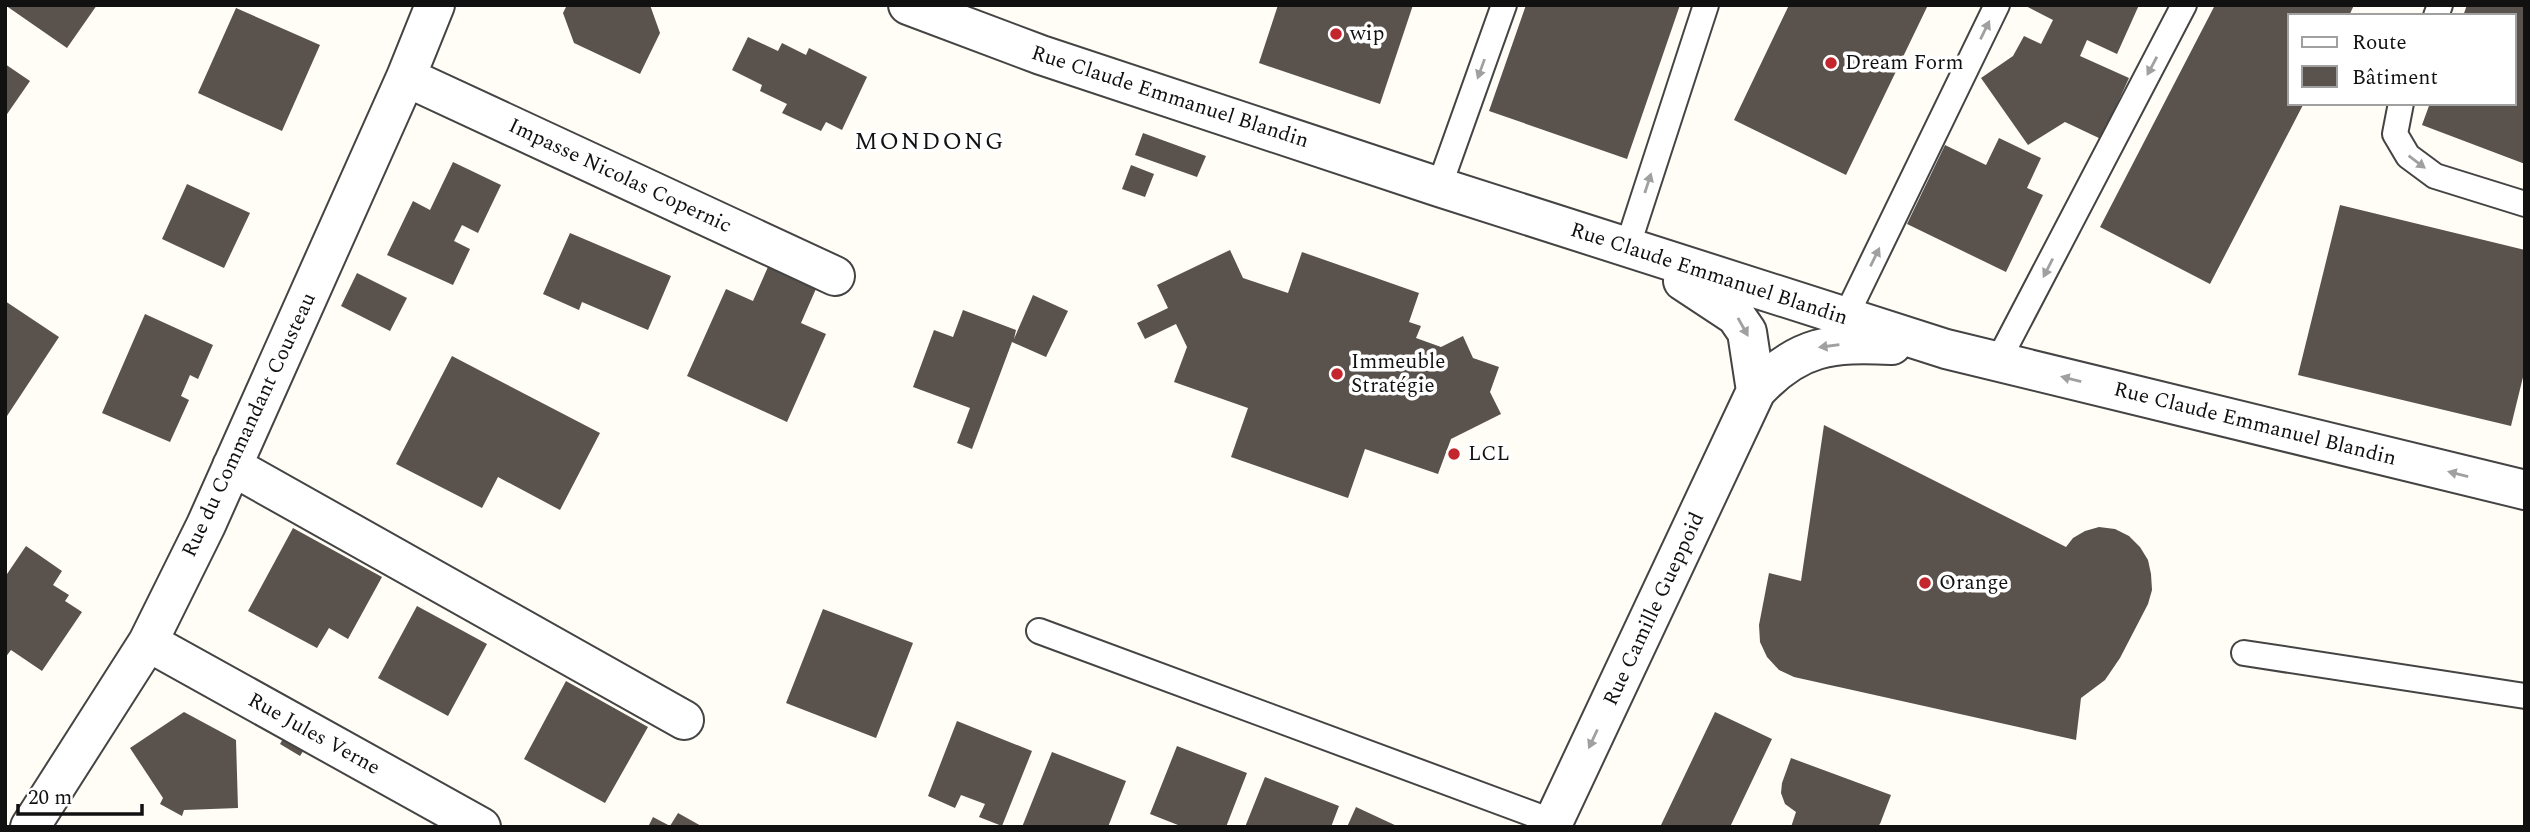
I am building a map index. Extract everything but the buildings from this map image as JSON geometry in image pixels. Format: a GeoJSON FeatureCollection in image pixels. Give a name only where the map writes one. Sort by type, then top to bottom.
{"type":"FeatureCollection","features":[{"type":"Feature","properties":{"kind":"street","name":"Rue du Commandant Cousteau"},"geometry":{"type":"LineString","coordinates":[[30,827],[148,642],[206,525],[406,77],[435,5]]}},
{"type":"Feature","properties":{"kind":"street","name":"Rue Claude Emmanuel Blandin"},"geometry":{"type":"LineString","coordinates":[[908,5],[1041,55],[1439,187],[1946,349],[2525,490]]}},
{"type":"Feature","properties":{"kind":"street","name":"Impasse Nicolas Copernic"},"geometry":{"type":"LineString","coordinates":[[406,77],[835,276]]}},
{"type":"Feature","properties":{"kind":"street"},"geometry":{"type":"LineString","coordinates":[[1627,248],[1718,302],[1736,316],[1747,332],[1755,391]]}},
{"type":"Feature","properties":{"kind":"street","name":"Rue Camille Gueppoid"},"geometry":{"type":"LineString","coordinates":[[1553,824],[1755,391],[1772,373],[1800,355],[1820,347],[1857,343],[1946,349]]}},
{"type":"Feature","properties":{"kind":"street"},"geometry":{"type":"LineString","coordinates":[[232,466],[684,720]]}},
{"type":"Feature","properties":{"kind":"street","name":"Rue Jules Verne"},"geometry":{"type":"LineString","coordinates":[[148,642],[481,827]]}},
{"type":"Feature","properties":{"kind":"lane"},"geometry":{"type":"LineString","coordinates":[[1439,187],[1504,5]]}},
{"type":"Feature","properties":{"kind":"lane"},"geometry":{"type":"LineString","coordinates":[[1627,248],[1706,5]]}},
{"type":"Feature","properties":{"kind":"lane"},"geometry":{"type":"LineString","coordinates":[[1845,318],[1997,5]]}},
{"type":"Feature","properties":{"kind":"lane"},"geometry":{"type":"LineString","coordinates":[[1998,361],[2184,5]]}},
{"type":"Feature","properties":{"kind":"lane"},"geometry":{"type":"LineString","coordinates":[[2401,105],[2395,134],[2408,156],[2435,176],[2525,204]]}},
{"type":"Feature","properties":{"kind":"lane"},"geometry":{"type":"LineString","coordinates":[[1039,631],[1553,824]]}},
{"type":"Feature","properties":{"kind":"lane"},"geometry":{"type":"LineString","coordinates":[[2244,653],[2525,695]]}},
{"type":"Feature","properties":{"kind":"place","name":"wip"},"geometry":{"type":"Point","coordinates":[1336,34]}},
{"type":"Feature","properties":{"kind":"place","name":"Dream Form"},"geometry":{"type":"Point","coordinates":[1831,63]}},
{"type":"Feature","properties":{"kind":"place","name":"Immeuble Stratégie"},"geometry":{"type":"Point","coordinates":[1337,374]}},
{"type":"Feature","properties":{"kind":"place","name":"LCL"},"geometry":{"type":"Point","coordinates":[1454,454]}},
{"type":"Feature","properties":{"kind":"place","name":"Orange"},"geometry":{"type":"Point","coordinates":[1925,583]}},
{"type":"Feature","properties":{"kind":"district","name":"MONDONG"},"geometry":{"type":"Point","coordinates":[930,142]}}]}
